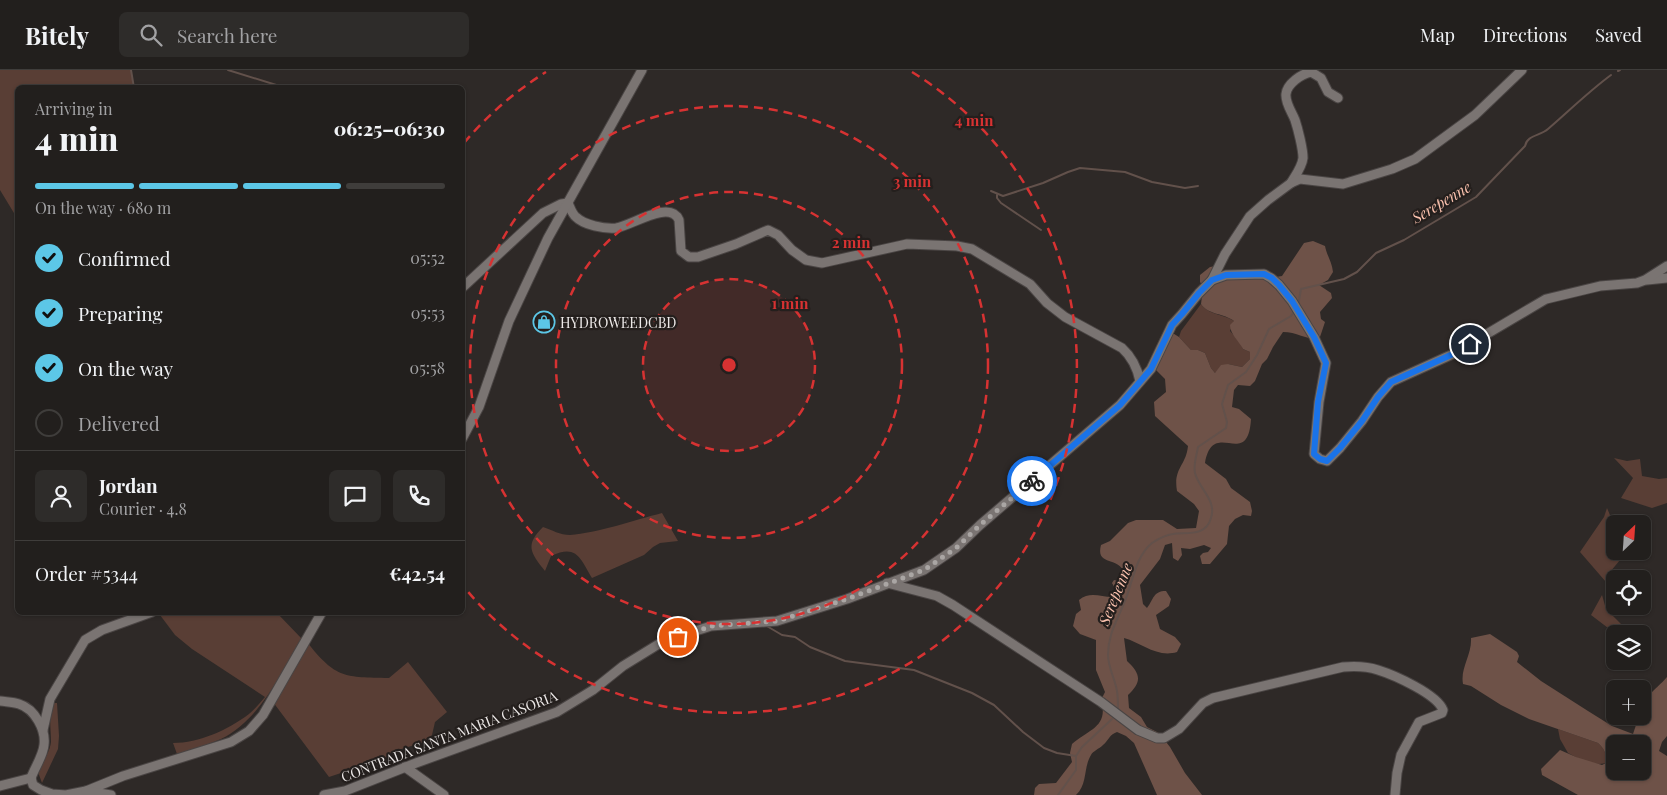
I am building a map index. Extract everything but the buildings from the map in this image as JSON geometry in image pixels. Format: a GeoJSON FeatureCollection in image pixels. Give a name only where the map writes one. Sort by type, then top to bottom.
{"type":"FeatureCollection","features":[{"type":"Feature","properties":{"kind":"street"},"geometry":{"type":"LineString","coordinates":[[465,434],[479,408],[509,321],[548,238],[642,70]]}},
{"type":"Feature","properties":{"kind":"street"},"geometry":{"type":"LineString","coordinates":[[1291,182],[1300,179],[1343,184],[1415,160],[1475,115],[1522,70]]}},
{"type":"Feature","properties":{"kind":"street"},"geometry":{"type":"LineString","coordinates":[[1291,182],[1303,158],[1295,121],[1286,96],[1287,90],[1305,73],[1311,72],[1321,78],[1328,92],[1338,98]]}},
{"type":"Feature","properties":{"kind":"street","name":"CONTRADA SANTA MARIA CASORIA"},"geometry":{"type":"LineString","coordinates":[[324,795],[345,791],[405,767],[557,712],[593,690],[624,666],[662,642],[712,626],[777,621],[847,599],[924,570],[956,548],[980,525],[1120,405],[1151,369],[1172,325],[1212,280],[1225,254],[1250,216],[1291,182]]}},
{"type":"Feature","properties":{"kind":"street"},"geometry":{"type":"LineString","coordinates":[[465,285],[543,213],[561,204],[568,203]]}},
{"type":"Feature","properties":{"kind":"street"},"geometry":{"type":"LineString","coordinates":[[568,203],[575,217],[589,224],[603,227],[617,228],[660,213],[673,213],[679,220],[681,251],[689,257],[698,257],[736,244],[768,230],[773,231],[792,250],[806,260],[822,263],[907,244],[957,246],[972,249],[1030,284],[1065,317],[1130,354],[1140,381]]}},
{"type":"Feature","properties":{"kind":"street"},"geometry":{"type":"LineString","coordinates":[[1212,280],[1226,275],[1264,274],[1279,285],[1292,301],[1310,330],[1326,363],[1316,427],[1314,454],[1320,459],[1327,461],[1362,421],[1391,382],[1453,354],[1546,299],[1600,286],[1637,283],[1667,266]]}},
{"type":"Feature","properties":{"kind":"street"},"geometry":{"type":"LineString","coordinates":[[1645,280],[1667,278]]}},
{"type":"Feature","properties":{"kind":"street"},"geometry":{"type":"LineString","coordinates":[[886,583],[937,596],[953,605],[1101,702],[1138,730],[1157,738],[1164,738],[1179,729],[1203,703],[1225,694],[1343,667],[1358,666],[1377,669],[1410,684],[1438,701],[1443,710],[1442,713],[1419,722],[1401,755],[1395,795]]}},
{"type":"Feature","properties":{"kind":"street"},"geometry":{"type":"LineString","coordinates":[[0,786],[30,778],[42,754],[44,744],[43,730],[50,700],[85,640],[102,630],[144,615]]}},
{"type":"Feature","properties":{"kind":"street"},"geometry":{"type":"LineString","coordinates":[[30,778],[42,793],[66,795],[86,791],[123,776],[231,742],[248,731],[263,715],[320,615]]}},
{"type":"Feature","properties":{"kind":"street"},"geometry":{"type":"LineString","coordinates":[[0,701],[28,708],[43,730]]}},
{"type":"Feature","properties":{"kind":"street"},"geometry":{"type":"LineString","coordinates":[[405,767],[444,795]]}},
{"type":"Feature","properties":{"kind":"street"},"geometry":{"type":"LineString","coordinates":[[86,791],[111,795]]}},
{"type":"Feature","properties":{"kind":"shaded area"},"geometry":{"type":"Polygon","coordinates":[[[0,70],[131,70],[133,85],[15,85],[15,215],[0,190],[0,70]]]}},
{"type":"Feature","properties":{"kind":"shaded area"},"geometry":{"type":"Polygon","coordinates":[[[1313,241],[1325,246],[1333,272],[1328,280],[1319,285],[1331,293],[1332,298],[1320,312],[1321,319],[1325,322],[1319,340],[1283,332],[1262,364],[1255,381],[1250,386],[1238,385],[1234,390],[1232,407],[1239,409],[1251,419],[1248,434],[1244,441],[1237,444],[1215,444],[1209,450],[1205,463],[1226,479],[1231,488],[1250,502],[1251,516],[1243,515],[1235,519],[1229,526],[1227,544],[1210,564],[1202,564],[1200,556],[1211,548],[1204,545],[1190,549],[1181,548],[1182,555],[1178,561],[1173,558],[1172,543],[1165,545],[1160,559],[1140,585],[1143,604],[1147,608],[1154,596],[1159,592],[1166,591],[1171,599],[1169,606],[1156,615],[1160,629],[1175,637],[1181,644],[1177,652],[1156,652],[1124,638],[1127,661],[1135,670],[1138,678],[1136,686],[1128,695],[1129,708],[1141,717],[1147,727],[1159,733],[1202,795],[1157,795],[1134,743],[1126,736],[1117,732],[1091,755],[1084,781],[1076,795],[1034,795],[1035,788],[1039,784],[1056,783],[1072,762],[1070,753],[1072,744],[1096,726],[1102,716],[1101,700],[1105,692],[1096,670],[1096,640],[1080,634],[1073,626],[1076,614],[1081,610],[1079,600],[1089,595],[1119,596],[1112,583],[1114,580],[1122,582],[1126,577],[1119,566],[1102,556],[1100,552],[1101,545],[1110,541],[1128,523],[1136,520],[1163,520],[1177,529],[1196,528],[1199,511],[1194,504],[1177,491],[1176,483],[1188,446],[1155,416],[1154,402],[1166,392],[1165,379],[1156,370],[1156,363],[1171,332],[1179,337],[1191,350],[1205,353],[1215,373],[1221,365],[1228,364],[1242,367],[1250,359],[1250,352],[1243,349],[1231,331],[1230,325],[1234,321],[1204,308],[1201,304],[1202,296],[1206,291],[1200,282],[1200,275],[1210,267],[1216,266],[1218,275],[1254,269],[1262,270],[1270,278],[1282,276],[1304,243],[1313,241]]]}},
{"type":"Feature","properties":{"kind":"shaded area"},"geometry":{"type":"Polygon","coordinates":[[[1201,304],[1204,308],[1234,321],[1230,331],[1240,342],[1243,349],[1250,352],[1250,359],[1242,367],[1228,364],[1215,373],[1205,353],[1191,350],[1179,337],[1181,331],[1201,304]]]}},
{"type":"Feature","properties":{"kind":"shaded area"},"geometry":{"type":"Polygon","coordinates":[[[1614,458],[1627,461],[1640,459],[1642,476],[1659,479],[1667,478],[1667,503],[1652,508],[1621,498],[1633,478],[1614,458]]]}},
{"type":"Feature","properties":{"kind":"shaded area"},"geometry":{"type":"Polygon","coordinates":[[[1607,508],[1610,515],[1606,515],[1606,560],[1620,560],[1612,570],[1606,570],[1606,582],[1580,552],[1604,517],[1607,508]]]}},
{"type":"Feature","properties":{"kind":"shaded area"},"geometry":{"type":"Polygon","coordinates":[[[662,513],[678,541],[660,543],[644,555],[592,578],[581,559],[572,552],[551,556],[545,571],[533,553],[532,544],[537,533],[543,527],[563,534],[581,534],[662,513]]]}},
{"type":"Feature","properties":{"kind":"shaded area"},"geometry":{"type":"Polygon","coordinates":[[[1602,595],[1606,615],[1612,615],[1622,625],[1606,626],[1591,615],[1602,595]]]}},
{"type":"Feature","properties":{"kind":"shaded area"},"geometry":{"type":"Polygon","coordinates":[[[160,615],[279,615],[302,639],[268,695],[247,721],[221,739],[177,754],[173,743],[193,741],[223,730],[249,714],[265,697],[192,649],[175,635],[160,615]]]}},
{"type":"Feature","properties":{"kind":"shaded area"},"geometry":{"type":"Polygon","coordinates":[[[1490,634],[1517,652],[1519,656],[1517,662],[1541,681],[1606,722],[1606,725],[1633,734],[1636,725],[1651,725],[1651,693],[1667,677],[1667,736],[1662,742],[1659,751],[1667,756],[1667,795],[1578,795],[1542,775],[1541,769],[1560,750],[1602,765],[1606,763],[1606,780],[1651,780],[1651,735],[1606,735],[1606,756],[1598,743],[1529,719],[1501,705],[1471,686],[1463,684],[1463,672],[1471,638],[1490,634]]]}},
{"type":"Feature","properties":{"kind":"shaded area"},"geometry":{"type":"Polygon","coordinates":[[[307,642],[326,663],[342,674],[351,676],[389,678],[408,662],[447,712],[435,722],[432,735],[424,742],[395,751],[383,761],[371,766],[356,768],[329,777],[273,702],[307,642]]]}},
{"type":"Feature","properties":{"kind":"shaded area"},"geometry":{"type":"Polygon","coordinates":[[[54,703],[57,703],[58,749],[42,783],[38,772],[48,753],[51,742],[50,718],[54,703]]]}},
{"type":"Feature","properties":{"kind":"shaded area"},"geometry":{"type":"Polygon","coordinates":[[[1558,729],[1598,743],[1604,751],[1606,763],[1593,763],[1568,753],[1560,739],[1558,729]]]}},
{"type":"Feature","properties":{"kind":"waterway"},"geometry":{"type":"LineString","coordinates":[[131,70],[134,85]]}},
{"type":"Feature","properties":{"kind":"waterway"},"geometry":{"type":"LineString","coordinates":[[228,70],[276,85]]}},
{"type":"Feature","properties":{"kind":"waterway","name":"Serepenne"},"geometry":{"type":"LineString","coordinates":[[1298,306],[1301,289],[1344,279],[1357,272],[1376,253],[1404,240],[1476,197],[1525,146],[1528,140],[1548,129],[1611,75]]}},
{"type":"Feature","properties":{"kind":"waterway"},"geometry":{"type":"LineString","coordinates":[[991,191],[1003,196],[1080,168],[1125,172],[1152,182],[1185,188],[1198,186]]}},
{"type":"Feature","properties":{"kind":"waterway"},"geometry":{"type":"LineString","coordinates":[[997,195],[1001,203],[1041,230]]}},
{"type":"Feature","properties":{"kind":"waterway","name":"Serepenne"},"geometry":{"type":"LineString","coordinates":[[1118,710],[1117,691],[1108,660],[1108,647],[1139,561],[1147,548],[1164,536],[1200,531],[1208,524],[1211,518],[1212,506],[1195,473],[1198,447],[1226,428],[1227,422],[1222,404],[1228,385],[1246,372],[1257,355],[1269,329],[1291,316],[1295,310]]}},
{"type":"Feature","properties":{"kind":"waterway"},"geometry":{"type":"LineString","coordinates":[[765,625],[782,635],[795,637],[810,647],[845,661],[914,670],[972,693],[994,705],[1023,732],[1044,748],[1057,753],[1076,756]]}},
{"type":"Feature","properties":{"kind":"waterway","name":"Serepenne"},"geometry":{"type":"LineString","coordinates":[[1058,795],[1076,770],[1076,756],[1082,747],[1112,719]]}},
{"type":"Feature","properties":{"kind":"way so far"},"geometry":{"type":"LineString","coordinates":[[678,637],[712,626],[777,621],[847,599],[924,570],[956,548],[1032,481]]}},
{"type":"Feature","properties":{"kind":"place","name":"HYDROWEEDCBD"},"geometry":{"type":"Point","coordinates":[544,322]}},
{"type":"Feature","properties":{"kind":"route"},"geometry":{"type":"LineString","coordinates":[[1032,481],[1120,405],[1151,369],[1172,325],[1212,280],[1226,275],[1264,274],[1272,278],[1292,301],[1314,337],[1326,363],[1318,402],[1314,454],[1320,459],[1327,461],[1362,421],[1391,382],[1453,354],[1470,344]]}}]}
